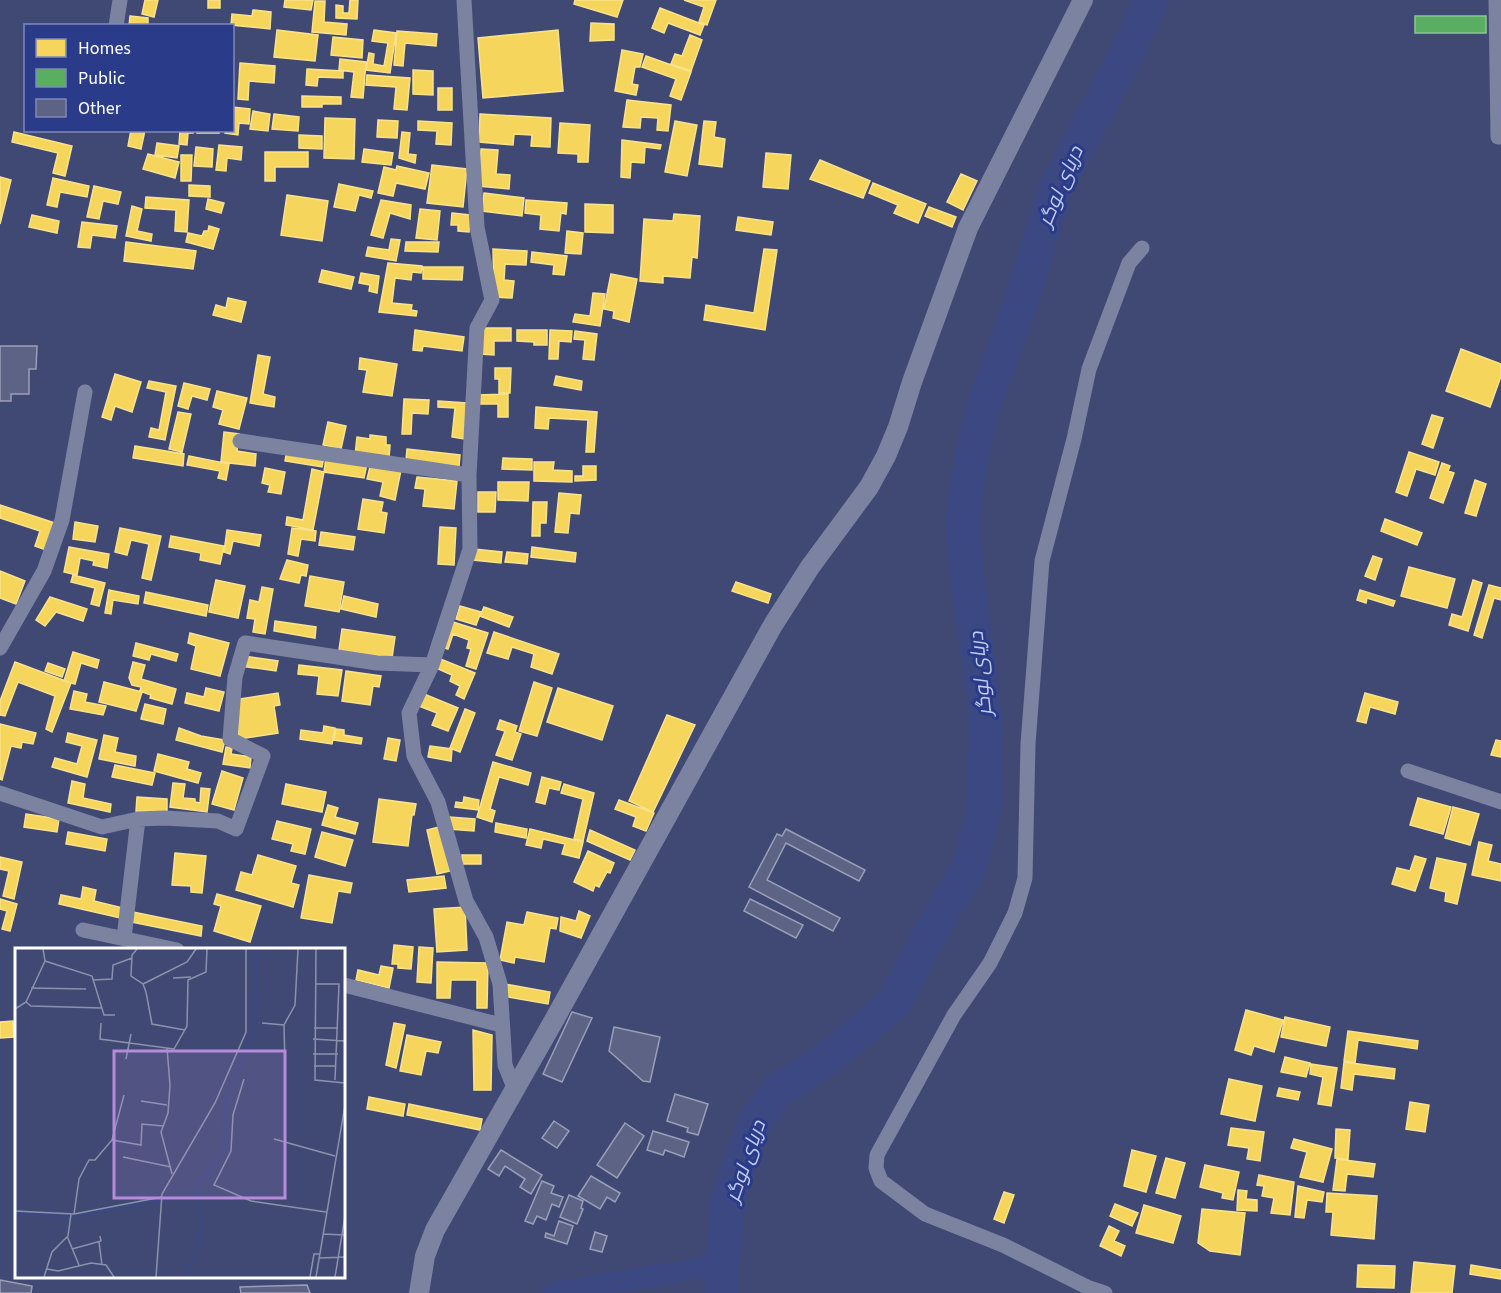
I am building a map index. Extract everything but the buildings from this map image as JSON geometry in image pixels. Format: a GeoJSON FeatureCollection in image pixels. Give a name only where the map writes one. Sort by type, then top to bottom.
{"type":"FeatureCollection","features":[{"type":"Feature","properties":{"kind":"street"},"geometry":{"type":"LineString","coordinates":[[116,24],[120,0]]}},
{"type":"Feature","properties":{"kind":"street"},"geometry":{"type":"LineString","coordinates":[[464,0],[477,227],[492,300],[477,328],[469,475],[470,549],[432,665],[409,714],[414,756],[438,802],[466,901],[486,937],[500,984],[505,1065],[515,1090]]}},
{"type":"Feature","properties":{"kind":"street"},"geometry":{"type":"LineString","coordinates":[[414,1291],[435,1230],[773,625],[810,567],[869,488],[886,456],[968,228],[1083,0]]}},
{"type":"Feature","properties":{"kind":"street"},"geometry":{"type":"LineString","coordinates":[[1496,0],[1498,137]]}},
{"type":"Feature","properties":{"kind":"street"},"geometry":{"type":"LineString","coordinates":[[1105,1293],[1087,1287],[1003,1245],[925,1214],[881,1181],[876,1168],[877,1155],[954,1015],[990,963],[1015,912],[1025,878],[1028,744],[1042,561],[1074,439],[1089,369],[1129,263],[1142,248]]}},
{"type":"Feature","properties":{"kind":"street"},"geometry":{"type":"LineString","coordinates":[[0,648],[44,571],[56,540],[62,520],[85,392]]}},
{"type":"Feature","properties":{"kind":"street"},"geometry":{"type":"LineString","coordinates":[[240,441],[469,475]]}},
{"type":"Feature","properties":{"kind":"street"},"geometry":{"type":"LineString","coordinates":[[0,793],[102,827],[138,819],[164,818],[218,821],[236,829],[263,756],[230,739],[235,677],[245,643],[377,663],[432,665]]}},
{"type":"Feature","properties":{"kind":"street"},"geometry":{"type":"LineString","coordinates":[[1408,771],[1501,802]]}},
{"type":"Feature","properties":{"kind":"street"},"geometry":{"type":"LineString","coordinates":[[124,938],[138,819]]}},
{"type":"Feature","properties":{"kind":"street"},"geometry":{"type":"LineString","coordinates":[[83,930],[168,948]]}},
{"type":"Feature","properties":{"kind":"street"},"geometry":{"type":"LineString","coordinates":[[345,985],[501,1025]]}},
{"type":"Feature","properties":{"kind":"waterway","name":"دریای لوگر"},"geometry":{"type":"LineString","coordinates":[[722,1293],[722,1264],[729,1196],[755,1121],[780,1089],[823,1062],[894,1003],[935,925],[970,866],[985,806],[986,718],[962,523],[972,456],[982,411],[1020,305],[1057,185],[1123,61],[1151,0]]}},
{"type":"Feature","properties":{"kind":"waterway"},"geometry":{"type":"LineString","coordinates":[[552,1293],[722,1264]]}}]}
